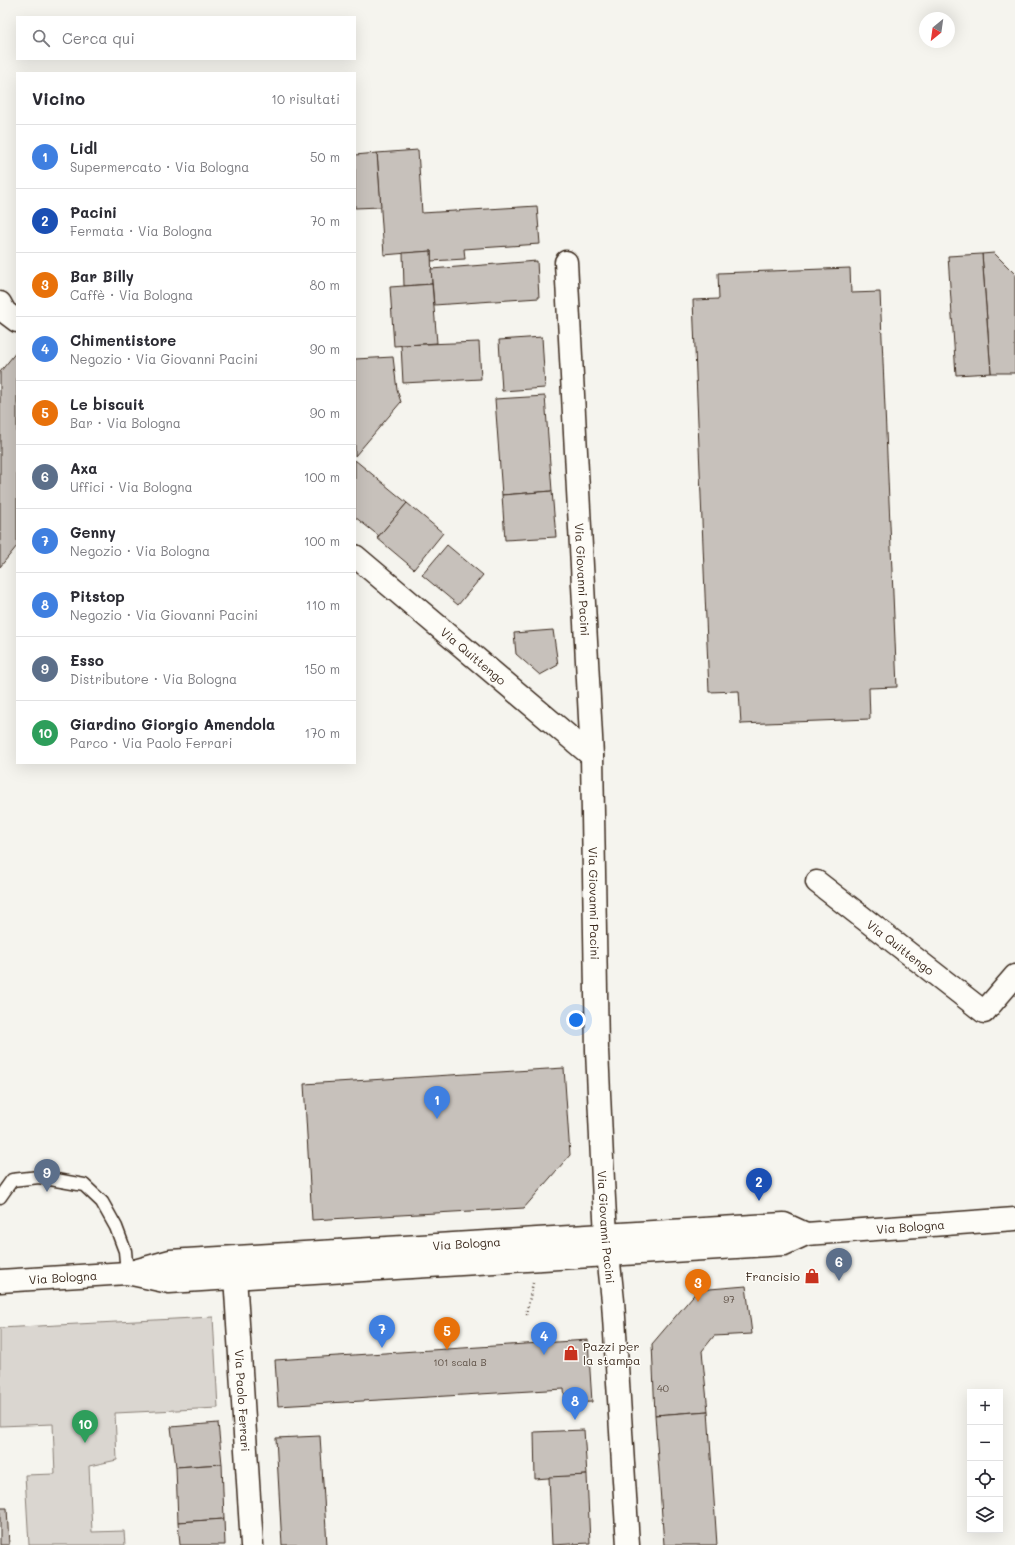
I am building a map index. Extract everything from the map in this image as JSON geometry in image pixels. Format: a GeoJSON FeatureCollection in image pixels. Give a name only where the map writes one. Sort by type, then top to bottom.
{"type":"FeatureCollection","features":[{"type":"Feature","properties":{"kind":"street","name":"Via Giovanni Pacini"},"geometry":{"type":"LineString","coordinates":[[566,262],[592,756],[597,1050],[607,1245],[613,1301],[628,1545]]}},
{"type":"Feature","properties":{"kind":"street"},"geometry":{"type":"LineString","coordinates":[[0,303],[5,312],[16,320]]}},
{"type":"Feature","properties":{"kind":"street","name":"Via Quittengo"},"geometry":{"type":"LineString","coordinates":[[356,557],[592,756]]}},
{"type":"Feature","properties":{"kind":"street","name":"Via Quittengo"},"geometry":{"type":"LineString","coordinates":[[817,882],[984,1012],[1015,976]]}},
{"type":"Feature","properties":{"kind":"street","name":"Via Bologna"},"geometry":{"type":"LineString","coordinates":[[0,1281],[127,1273],[169,1282],[234,1267],[607,1245],[784,1244],[806,1234],[1015,1219]]}},
{"type":"Feature","properties":{"kind":"street","name":"Via Paolo Ferrari"},"geometry":{"type":"LineString","coordinates":[[234,1267],[252,1545]]}},
{"type":"Feature","properties":{"kind":"lane"},"geometry":{"type":"LineString","coordinates":[[0,1197],[12,1180],[39,1177],[84,1186],[102,1202],[116,1227],[125,1251],[127,1273]]}},
{"type":"Feature","properties":{"kind":"path"},"geometry":{"type":"LineString","coordinates":[[526,1315],[533,1280]]}},
{"type":"Feature","properties":{"kind":"shaded area"},"geometry":{"type":"Polygon","coordinates":[[[213,1317],[218,1408],[115,1413],[117,1460],[89,1466],[92,1532],[124,1531],[125,1545],[29,1545],[25,1475],[55,1474],[53,1424],[0,1426],[0,1328],[213,1317]]]}},
{"type":"Feature","properties":{"kind":"building"},"geometry":{"type":"Polygon","coordinates":[[[418,150],[422,213],[537,206],[540,244],[464,249],[465,259],[431,261],[431,251],[384,255],[377,153],[418,150]]]}},
{"type":"Feature","properties":{"kind":"building"},"geometry":{"type":"Polygon","coordinates":[[[377,153],[381,207],[356,208],[356,155],[377,153]]]}},
{"type":"Feature","properties":{"kind":"building"},"geometry":{"type":"Polygon","coordinates":[[[431,251],[432,284],[404,286],[403,253],[431,251]]]}},
{"type":"Feature","properties":{"kind":"building"},"geometry":{"type":"Polygon","coordinates":[[[994,253],[1015,274],[1015,373],[991,373],[982,254],[994,253]]]}},
{"type":"Feature","properties":{"kind":"building"},"geometry":{"type":"Polygon","coordinates":[[[982,254],[991,373],[956,375],[948,256],[982,254]]]}},
{"type":"Feature","properties":{"kind":"building"},"geometry":{"type":"Polygon","coordinates":[[[537,261],[539,298],[434,305],[431,269],[537,261]]]}},
{"type":"Feature","properties":{"kind":"building"},"geometry":{"type":"Polygon","coordinates":[[[850,268],[851,293],[880,292],[897,687],[869,688],[870,719],[741,724],[739,691],[709,692],[693,300],[719,299],[718,273],[850,268]]]}},
{"type":"Feature","properties":{"kind":"building"},"geometry":{"type":"Polygon","coordinates":[[[432,284],[437,343],[394,346],[390,287],[432,284]]]}},
{"type":"Feature","properties":{"kind":"building"},"geometry":{"type":"Polygon","coordinates":[[[542,337],[545,388],[502,391],[499,340],[542,337]]]}},
{"type":"Feature","properties":{"kind":"building"},"geometry":{"type":"Polygon","coordinates":[[[479,342],[481,379],[403,383],[401,345],[479,342]]]}},
{"type":"Feature","properties":{"kind":"building"},"geometry":{"type":"Polygon","coordinates":[[[16,352],[16,547],[0,567],[0,372],[16,352]]]}},
{"type":"Feature","properties":{"kind":"building"},"geometry":{"type":"Polygon","coordinates":[[[393,357],[397,390],[401,402],[356,455],[356,359],[393,357]]]}},
{"type":"Feature","properties":{"kind":"building"},"geometry":{"type":"Polygon","coordinates":[[[545,396],[552,491],[502,495],[495,399],[545,396]]]}},
{"type":"Feature","properties":{"kind":"building"},"geometry":{"type":"Polygon","coordinates":[[[356,461],[407,503],[379,536],[356,518],[356,461]]]}},
{"type":"Feature","properties":{"kind":"building"},"geometry":{"type":"Polygon","coordinates":[[[552,491],[556,537],[505,540],[502,495],[552,491]]]}},
{"type":"Feature","properties":{"kind":"building"},"geometry":{"type":"Polygon","coordinates":[[[407,503],[443,533],[414,569],[377,538],[407,503]]]}},
{"type":"Feature","properties":{"kind":"building"},"geometry":{"type":"Polygon","coordinates":[[[447,545],[483,575],[458,605],[422,575],[447,545]]]}},
{"type":"Feature","properties":{"kind":"building"},"geometry":{"type":"Polygon","coordinates":[[[553,630],[558,665],[540,675],[516,654],[514,633],[553,630]]]}},
{"type":"Feature","properties":{"kind":"building"},"geometry":{"type":"Polygon","coordinates":[[[564,1068],[570,1155],[524,1208],[312,1220],[304,1084],[564,1068]]]}},
{"type":"Feature","properties":{"kind":"building"},"geometry":{"type":"Polygon","coordinates":[[[746,1286],[752,1334],[714,1336],[702,1351],[708,1411],[655,1415],[652,1344],[698,1290],[746,1286]]]}},
{"type":"Feature","properties":{"kind":"building"},"geometry":{"type":"Polygon","coordinates":[[[588,1340],[592,1402],[565,1403],[564,1389],[278,1406],[275,1360],[588,1340]]]}},
{"type":"Feature","properties":{"kind":"building"},"geometry":{"type":"Polygon","coordinates":[[[708,1411],[717,1545],[664,1545],[655,1415],[708,1411]]]}},
{"type":"Feature","properties":{"kind":"building"},"geometry":{"type":"Polygon","coordinates":[[[218,1423],[222,1464],[176,1467],[171,1427],[218,1423]]]}},
{"type":"Feature","properties":{"kind":"building"},"geometry":{"type":"Polygon","coordinates":[[[584,1430],[587,1475],[535,1479],[534,1432],[584,1430]]]}},
{"type":"Feature","properties":{"kind":"building"},"geometry":{"type":"Polygon","coordinates":[[[320,1436],[327,1545],[282,1545],[276,1438],[320,1436]]]}},
{"type":"Feature","properties":{"kind":"building"},"geometry":{"type":"Polygon","coordinates":[[[222,1464],[224,1519],[178,1522],[176,1467],[222,1464]]]}},
{"type":"Feature","properties":{"kind":"building"},"geometry":{"type":"Polygon","coordinates":[[[587,1475],[590,1543],[552,1545],[549,1477],[587,1475]]]}},
{"type":"Feature","properties":{"kind":"building"},"geometry":{"type":"Polygon","coordinates":[[[0,1508],[7,1508],[9,1545],[0,1545],[0,1508]]]}},
{"type":"Feature","properties":{"kind":"building"},"geometry":{"type":"Polygon","coordinates":[[[224,1519],[225,1545],[180,1545],[178,1522],[224,1519]]]}},
{"type":"Feature","properties":{"kind":"place","name":"Lidl"},"geometry":{"type":"Point","coordinates":[437,1119]}},
{"type":"Feature","properties":{"kind":"place","name":"Esso"},"geometry":{"type":"Point","coordinates":[47,1192]}},
{"type":"Feature","properties":{"kind":"place","name":"Pacini"},"geometry":{"type":"Point","coordinates":[759,1201]}},
{"type":"Feature","properties":{"kind":"place","name":"Francisio"},"geometry":{"type":"Point","coordinates":[812,1276]}},
{"type":"Feature","properties":{"kind":"place","name":"Axa"},"geometry":{"type":"Point","coordinates":[839,1281]}},
{"type":"Feature","properties":{"kind":"place","name":"Bar Billy"},"geometry":{"type":"Point","coordinates":[698,1302]}},
{"type":"Feature","properties":{"kind":"place","name":"Genny"},"geometry":{"type":"Point","coordinates":[382,1348]}},
{"type":"Feature","properties":{"kind":"place","name":"Le biscuit"},"geometry":{"type":"Point","coordinates":[447,1350]}},
{"type":"Feature","properties":{"kind":"place","name":"Pazzi per la stampa"},"geometry":{"type":"Point","coordinates":[571,1353]}},
{"type":"Feature","properties":{"kind":"place","name":"Chimentistore"},"geometry":{"type":"Point","coordinates":[544,1355]}},
{"type":"Feature","properties":{"kind":"place","name":"Pitstop"},"geometry":{"type":"Point","coordinates":[575,1420]}},
{"type":"Feature","properties":{"kind":"place","name":"Giardino Giorgio Amendola"},"geometry":{"type":"Point","coordinates":[85,1443]}}]}
